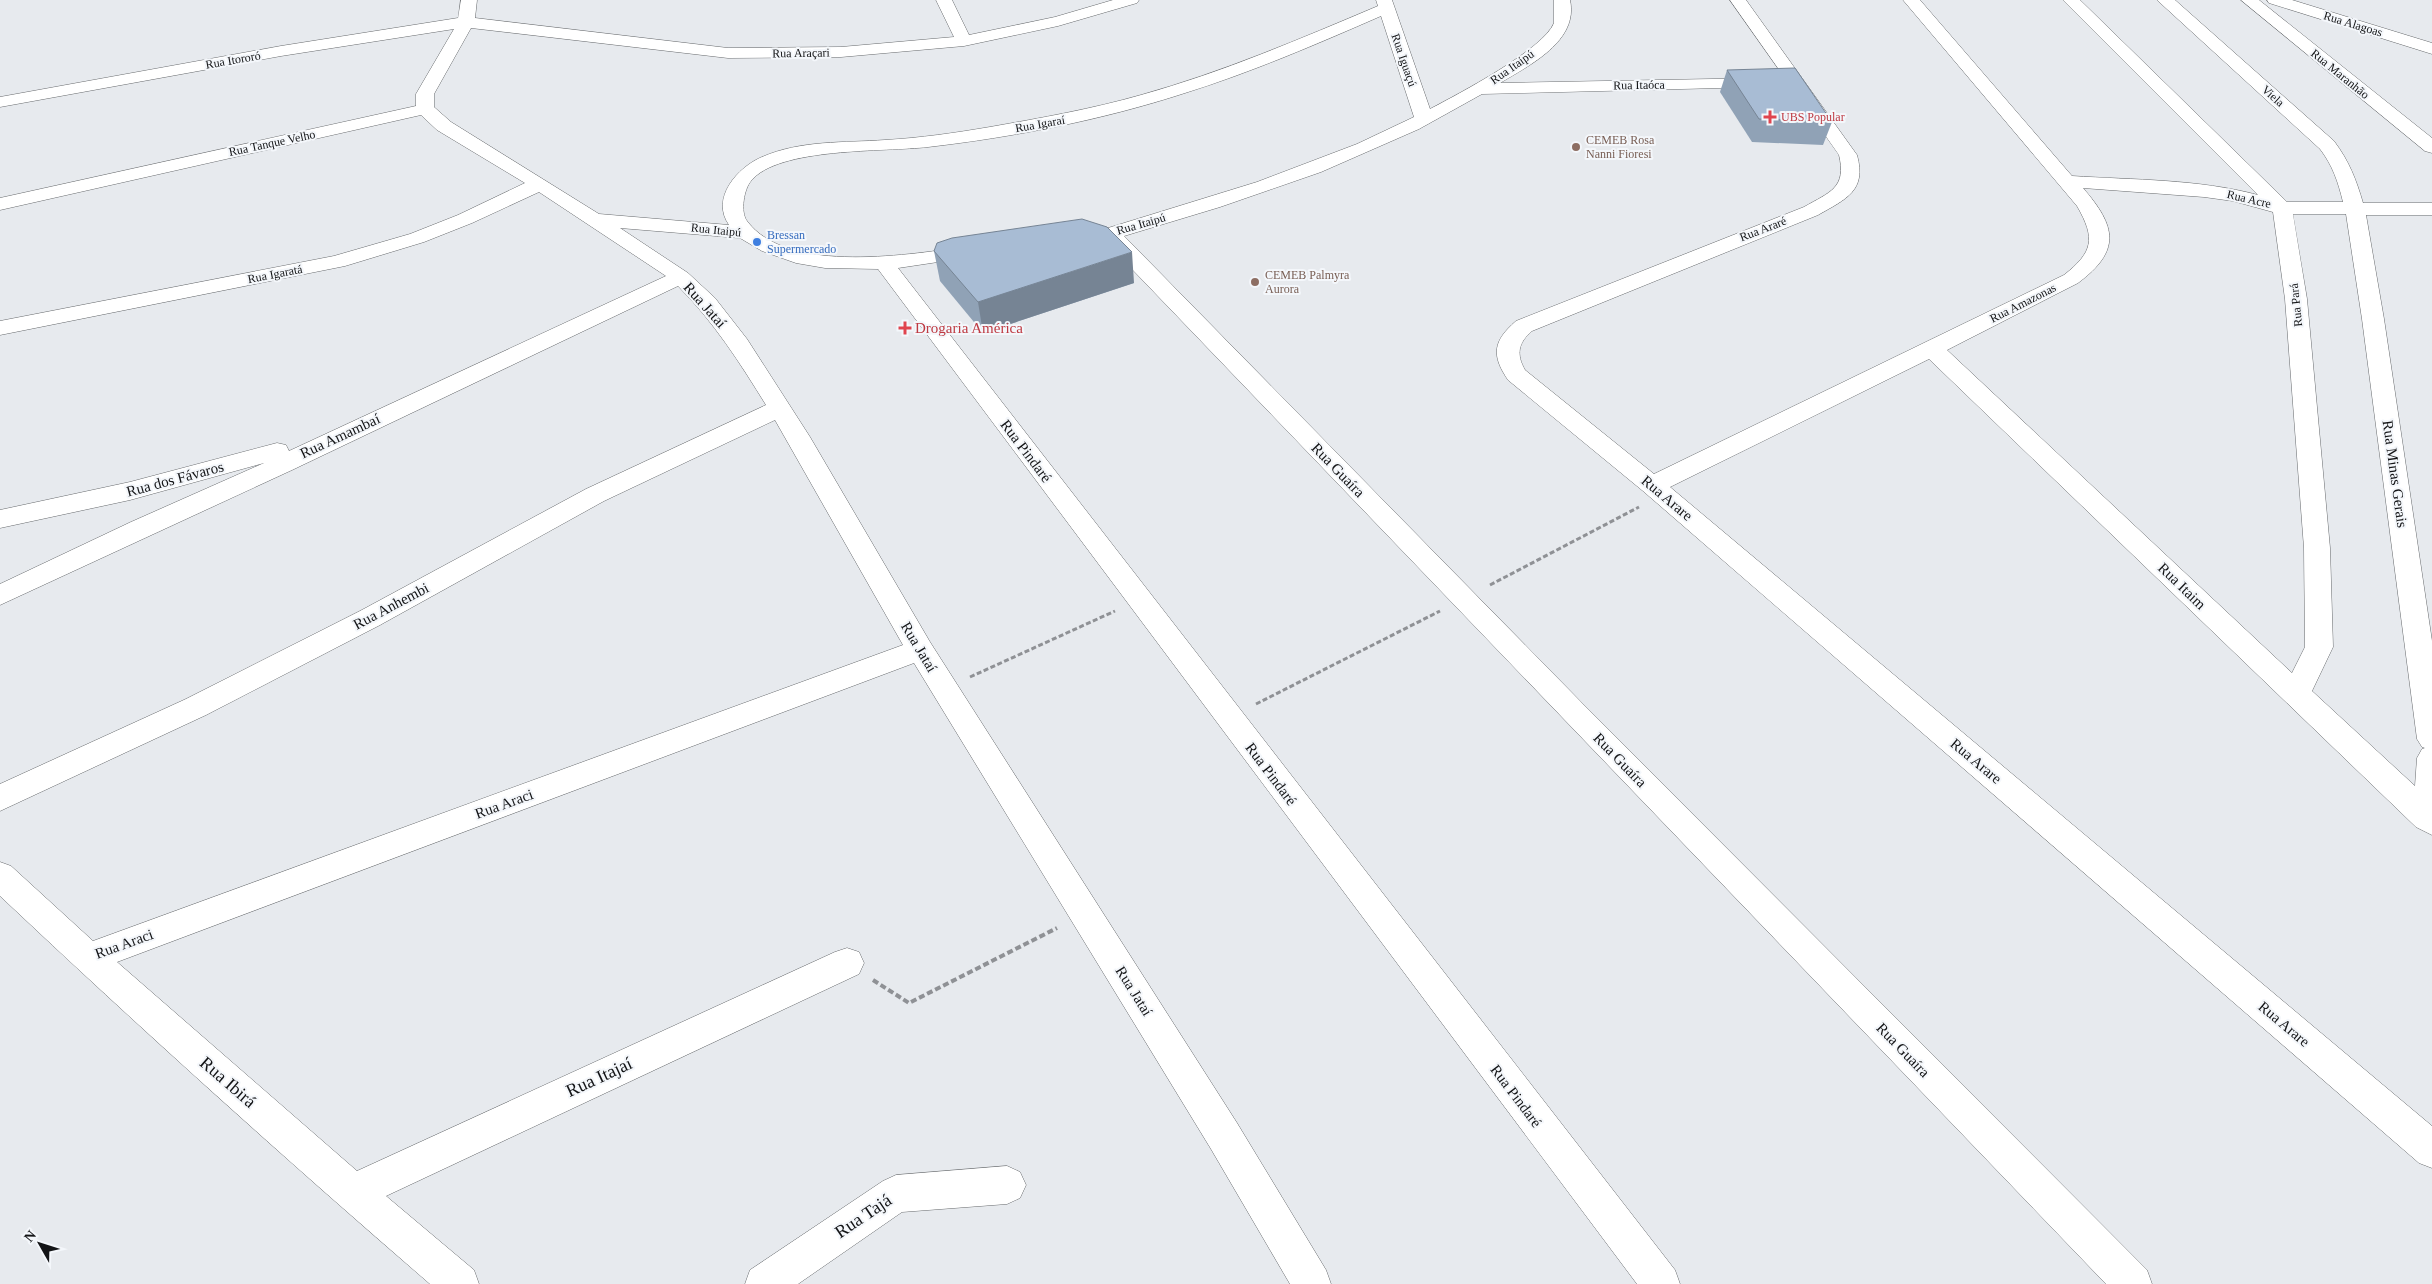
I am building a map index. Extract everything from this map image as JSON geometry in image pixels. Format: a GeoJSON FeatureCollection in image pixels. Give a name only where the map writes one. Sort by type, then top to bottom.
{"type":"FeatureCollection","features":[{"type":"Feature","properties":{"kind":"street"},"geometry":{"type":"LineString","coordinates":[[426,109],[424,94],[466,22],[469,0]]}},
{"type":"Feature","properties":{"kind":"street"},"geometry":{"type":"LineString","coordinates":[[944,0],[964,41]]}},
{"type":"Feature","properties":{"kind":"street","name":"Rua Araçari"},"geometry":{"type":"LineString","coordinates":[[466,22],[728,52],[841,52],[964,41],[1050,23],[1131,0]]}},
{"type":"Feature","properties":{"kind":"street","name":"Rua Itaipú"},"geometry":{"type":"LineString","coordinates":[[1072,239],[1110,234],[1232,197],[1292,176],[1424,120],[1481,89],[1525,60],[1560,27],[1565,12],[1562,0]]}},
{"type":"Feature","properties":{"kind":"street","name":"Rua Araré"},"geometry":{"type":"LineString","coordinates":[[1516,375],[1507,361],[1507,347],[1514,334],[1524,326],[1811,211],[1833,199],[1847,184],[1852,171],[1848,155],[1738,0]]}},
{"type":"Feature","properties":{"kind":"street","name":"Rua Amazonas"},"geometry":{"type":"LineString","coordinates":[[1652,485],[2071,279],[2090,264],[2100,243],[2096,222],[2085,203],[1911,0]]}},
{"type":"Feature","properties":{"kind":"street"},"geometry":{"type":"LineString","coordinates":[[2071,0],[2282,208]]}},
{"type":"Feature","properties":{"kind":"street","name":"Viela"},"geometry":{"type":"LineString","coordinates":[[2165,0],[2327,145],[2338,159],[2346,176],[2355,210]]}},
{"type":"Feature","properties":{"kind":"street","name":"Rua Maranhão"},"geometry":{"type":"LineString","coordinates":[[2249,0],[2432,147]]}},
{"type":"Feature","properties":{"kind":"street","name":"Rua Alagoas"},"geometry":{"type":"LineString","coordinates":[[2275,0],[2432,49]]}},
{"type":"Feature","properties":{"kind":"street","name":"Rua Iguaçú"},"geometry":{"type":"LineString","coordinates":[[1385,4],[1424,120]]}},
{"type":"Feature","properties":{"kind":"street","name":"Rua Igaraí"},"geometry":{"type":"LineString","coordinates":[[745,232],[734,217],[736,188],[741,178],[756,167],[773,160],[793,154],[948,138],[1080,117],[1149,99],[1232,71],[1294,48],[1385,4]]}},
{"type":"Feature","properties":{"kind":"street","name":"Rua Itororó"},"geometry":{"type":"LineString","coordinates":[[0,102],[281,51],[466,22]]}},
{"type":"Feature","properties":{"kind":"street","name":"Rua Itaóca"},"geometry":{"type":"LineString","coordinates":[[1481,89],[1796,81]]}},
{"type":"Feature","properties":{"kind":"street","name":"Rua Jataí"},"geometry":{"type":"LineString","coordinates":[[426,109],[444,126],[540,184],[681,277],[707,303],[738,344],[778,409],[798,437],[920,650],[1224,1136],[1312,1284]]}},
{"type":"Feature","properties":{"kind":"street","name":"Rua Tanque Velho"},"geometry":{"type":"LineString","coordinates":[[0,204],[426,109]]}},
{"type":"Feature","properties":{"kind":"street","name":"Rua Acre"},"geometry":{"type":"LineString","coordinates":[[2066,181],[2204,191],[2234,195],[2282,208],[2355,210],[2432,209]]}},
{"type":"Feature","properties":{"kind":"street","name":"Rua Igaratá"},"geometry":{"type":"LineString","coordinates":[[0,328],[338,262],[417,238],[465,219],[540,184]]}},
{"type":"Feature","properties":{"kind":"street","name":"Rua Pará"},"geometry":{"type":"LineString","coordinates":[[2282,208],[2296,299],[2317,548],[2319,646],[2296,694]]}},
{"type":"Feature","properties":{"kind":"street","name":"Rua Minas Gerais"},"geometry":{"type":"LineString","coordinates":[[2355,210],[2373,319],[2432,739]]}},
{"type":"Feature","properties":{"kind":"street","name":"Rua Itaipú"},"geometry":{"type":"LineString","coordinates":[[595,220],[745,232],[756,240],[781,252],[809,259],[883,262],[986,250]]}},
{"type":"Feature","properties":{"kind":"street","name":"Rua Guaíra"},"geometry":{"type":"LineString","coordinates":[[1110,234],[1579,718],[2133,1284]]}},
{"type":"Feature","properties":{"kind":"street","name":"Rua Pindaré"},"geometry":{"type":"LineString","coordinates":[[883,262],[1661,1284]]}},
{"type":"Feature","properties":{"kind":"street","name":"Rua Amambaí"},"geometry":{"type":"LineString","coordinates":[[0,595],[681,277]]}},
{"type":"Feature","properties":{"kind":"street","name":"Rua Itaim"},"geometry":{"type":"LineString","coordinates":[[1932,349],[2430,820]]}},
{"type":"Feature","properties":{"kind":"street","name":"Rua Arare"},"geometry":{"type":"LineString","coordinates":[[1516,375],[1652,485],[2432,1150]]}},
{"type":"Feature","properties":{"kind":"street","name":"Rua Anhembi"},"geometry":{"type":"LineString","coordinates":[[0,798],[196,707],[370,618],[595,495],[659,463],[778,409]]}},
{"type":"Feature","properties":{"kind":"street","name":"Rua dos Fávaros"},"geometry":{"type":"LineString","coordinates":[[0,519],[130,491],[349,432]]}},
{"type":"Feature","properties":{"kind":"street"},"geometry":{"type":"LineString","coordinates":[[130,491],[142,506],[143,514],[140,528]]}},
{"type":"Feature","properties":{"kind":"street","name":"Rua Araci"},"geometry":{"type":"LineString","coordinates":[[87,958],[920,650]]}},
{"type":"Feature","properties":{"kind":"street"},"geometry":{"type":"LineString","coordinates":[[2430,820],[2432,758]]}},
{"type":"Feature","properties":{"kind":"street","name":"Rua Ibirá"},"geometry":{"type":"LineString","coordinates":[[0,876],[87,958],[352,1192],[460,1284]]}},
{"type":"Feature","properties":{"kind":"street","name":"Rua Itajaí"},"geometry":{"type":"LineString","coordinates":[[352,1192],[847,963]]}},
{"type":"Feature","properties":{"kind":"street","name":"Rua Tajá"},"geometry":{"type":"LineString","coordinates":[[764,1284],[896,1194],[1007,1184]]}},
{"type":"Feature","properties":{"kind":"path"},"geometry":{"type":"LineString","coordinates":[[945,688],[1139,600]]}},
{"type":"Feature","properties":{"kind":"path"},"geometry":{"type":"LineString","coordinates":[[847,963],[909,1003],[973,972],[1034,938],[1087,915]]}},
{"type":"Feature","properties":{"kind":"building"},"geometry":{"type":"Polygon","coordinates":[[[1795,68],[1832,122],[1759,119],[1727,70],[1795,68]]]}},
{"type":"Feature","properties":{"kind":"building"},"geometry":{"type":"Polygon","coordinates":[[[1082,219],[1107,227],[1132,252],[978,302],[934,251],[937,243],[952,238],[1082,219]]]}},
{"type":"Feature","properties":{"kind":"place","name":"UBS Popular"},"geometry":{"type":"Point","coordinates":[1770,117]}},
{"type":"Feature","properties":{"kind":"place","name":"CEMEB Rosa Nanni Fioresi"},"geometry":{"type":"Point","coordinates":[1576,147]}},
{"type":"Feature","properties":{"kind":"place","name":"Bressan Supermercado"},"geometry":{"type":"Point","coordinates":[757,242]}},
{"type":"Feature","properties":{"kind":"place","name":"CEMEB Palmyra Aurora"},"geometry":{"type":"Point","coordinates":[1255,282]}},
{"type":"Feature","properties":{"kind":"place","name":"Drogaria América"},"geometry":{"type":"Point","coordinates":[905,328]}}]}
